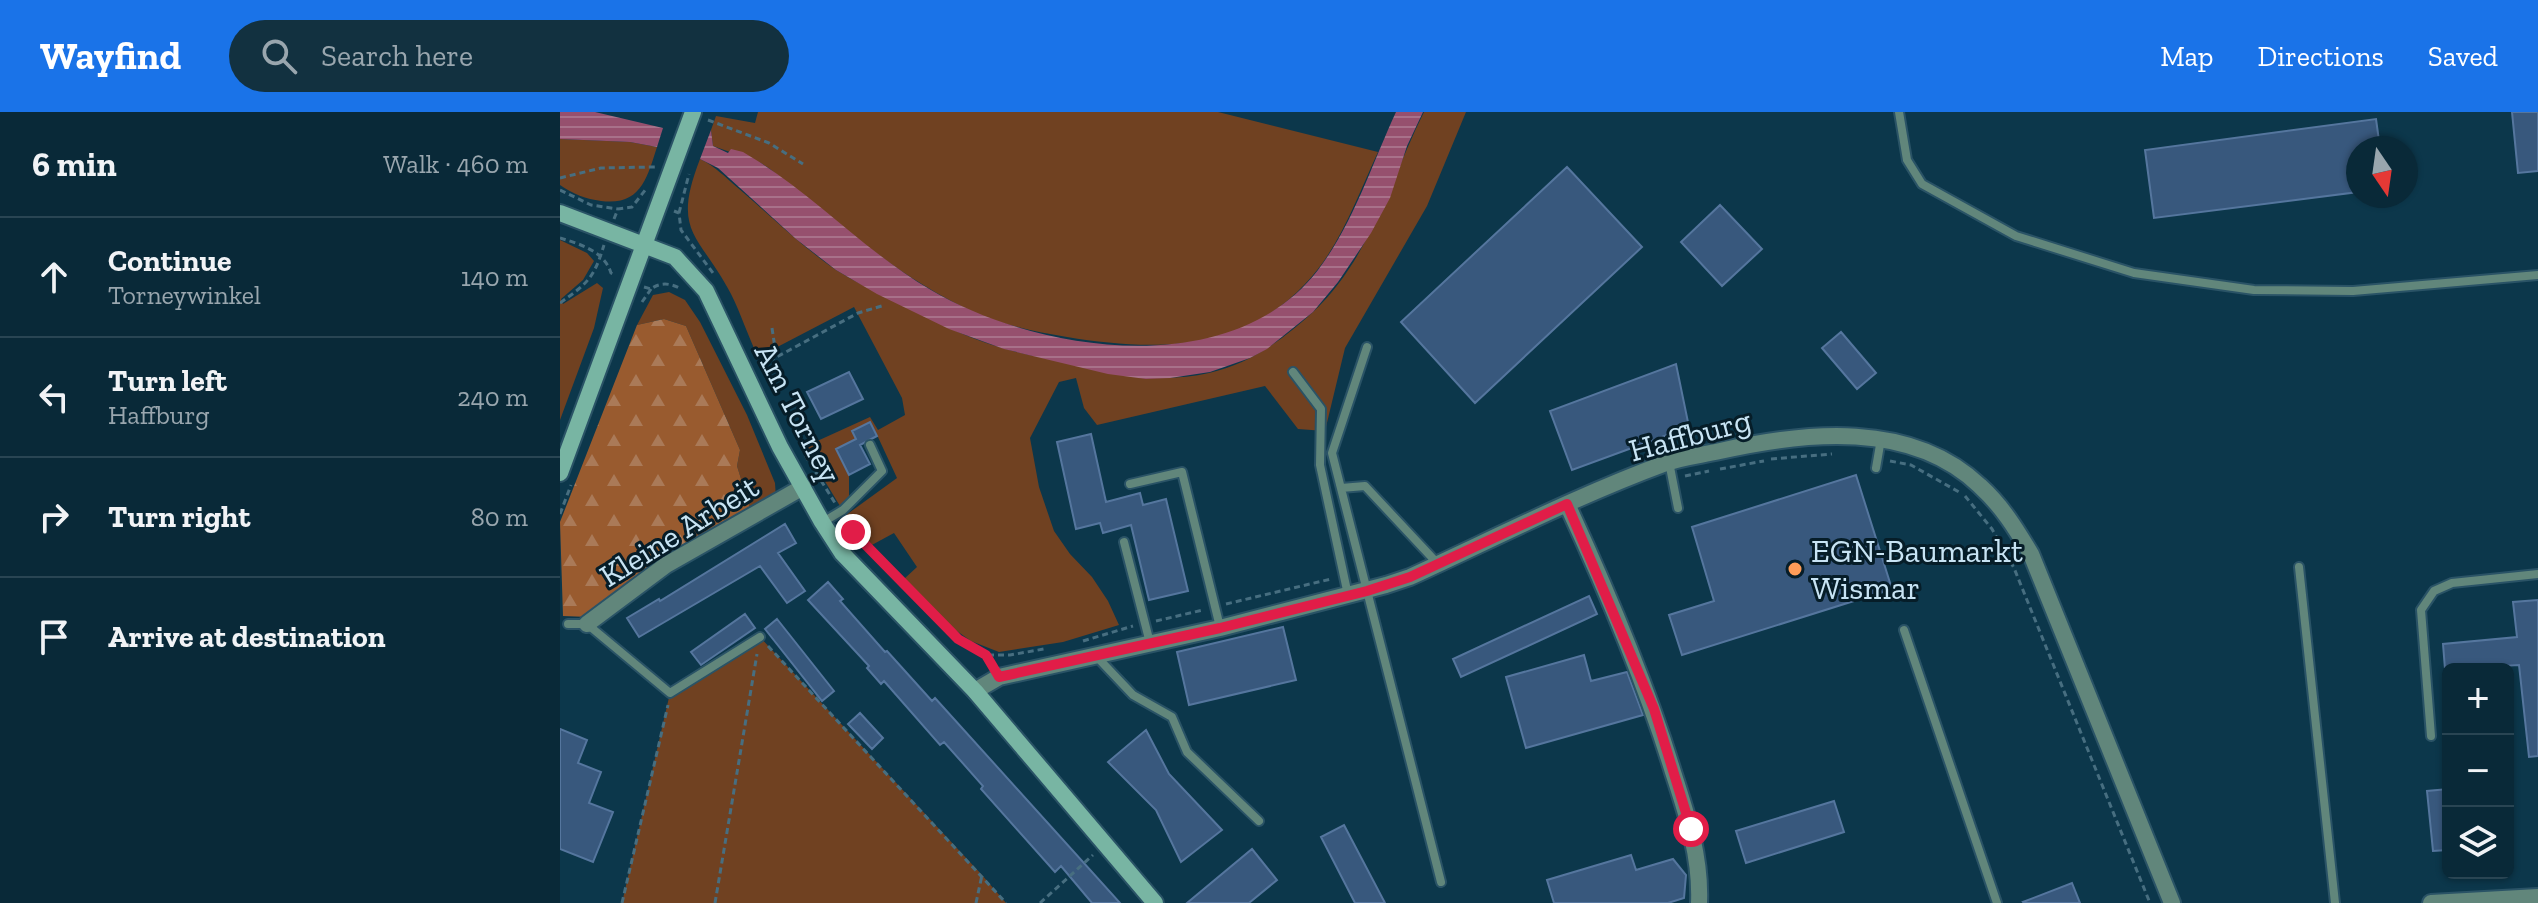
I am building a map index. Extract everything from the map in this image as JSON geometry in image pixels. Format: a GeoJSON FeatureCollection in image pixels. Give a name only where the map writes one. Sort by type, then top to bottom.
{"type":"FeatureCollection","features":[{"type":"Feature","properties":{"kind":"street"},"geometry":{"type":"LineString","coordinates":[[560,473],[644,245],[682,170],[697,118]]}},
{"type":"Feature","properties":{"kind":"street","name":"Am Torney"},"geometry":{"type":"LineString","coordinates":[[560,213],[675,257],[706,291],[780,447],[842,553],[975,691],[1155,903]]}},
{"type":"Feature","properties":{"kind":"street","name":"Haffburg"},"geometry":{"type":"LineString","coordinates":[[975,691],[999,677],[1220,628],[1367,591],[1410,577],[1567,504],[1756,443],[1845,435],[1881,439],[1919,448],[1979,484],[2007,515],[2037,568],[2172,903]]}},
{"type":"Feature","properties":{"kind":"street","name":"Kleine Arbeit"},"geometry":{"type":"LineString","coordinates":[[587,624],[666,565],[803,487]]}},
{"type":"Feature","properties":{"kind":"street"},"geometry":{"type":"LineString","coordinates":[[1567,504],[1654,709],[1691,829],[1700,882],[1699,903]]}},
{"type":"Feature","properties":{"kind":"street"},"geometry":{"type":"LineString","coordinates":[[2431,903],[2538,897]]}},
{"type":"Feature","properties":{"kind":"lane"},"geometry":{"type":"LineString","coordinates":[[1899,112],[1907,160],[1922,184],[2016,236],[2134,273],[2282,291],[2353,291],[2538,275]]}},
{"type":"Feature","properties":{"kind":"lane"},"geometry":{"type":"LineString","coordinates":[[1367,347],[1332,453],[1441,882]]}},
{"type":"Feature","properties":{"kind":"lane"},"geometry":{"type":"LineString","coordinates":[[1293,372],[1321,409],[1320,465],[1348,596]]}},
{"type":"Feature","properties":{"kind":"lane"},"geometry":{"type":"LineString","coordinates":[[1877,463],[1881,439]]}},
{"type":"Feature","properties":{"kind":"lane"},"geometry":{"type":"LineString","coordinates":[[822,522],[840,512],[882,471],[870,445]]}},
{"type":"Feature","properties":{"kind":"lane"},"geometry":{"type":"LineString","coordinates":[[1670,471],[1678,508]]}},
{"type":"Feature","properties":{"kind":"lane"},"geometry":{"type":"LineString","coordinates":[[1130,484],[1182,472],[1220,628]]}},
{"type":"Feature","properties":{"kind":"lane"},"geometry":{"type":"LineString","coordinates":[[1341,488],[1365,486],[1438,564]]}},
{"type":"Feature","properties":{"kind":"lane"},"geometry":{"type":"LineString","coordinates":[[1124,542],[1150,643]]}},
{"type":"Feature","properties":{"kind":"lane"},"geometry":{"type":"LineString","coordinates":[[2299,567],[2335,903]]}},
{"type":"Feature","properties":{"kind":"lane"},"geometry":{"type":"LineString","coordinates":[[2431,736],[2421,610],[2434,591],[2452,583],[2538,574]]}},
{"type":"Feature","properties":{"kind":"lane"},"geometry":{"type":"LineString","coordinates":[[568,624],[587,624],[670,693],[760,637]]}},
{"type":"Feature","properties":{"kind":"lane"},"geometry":{"type":"LineString","coordinates":[[1904,630],[1997,903]]}},
{"type":"Feature","properties":{"kind":"lane"},"geometry":{"type":"LineString","coordinates":[[1095,655],[1133,695],[1172,717],[1187,752],[1259,821]]}},
{"type":"Feature","properties":{"kind":"path"},"geometry":{"type":"LineString","coordinates":[[697,118],[769,143],[803,164]]}},
{"type":"Feature","properties":{"kind":"path"},"geometry":{"type":"LineString","coordinates":[[560,178],[601,168],[655,167]]}},
{"type":"Feature","properties":{"kind":"path"},"geometry":{"type":"LineString","coordinates":[[679,213],[682,170]]}},
{"type":"Feature","properties":{"kind":"path"},"geometry":{"type":"LineString","coordinates":[[560,190],[591,205],[618,209],[632,207],[642,198]]}},
{"type":"Feature","properties":{"kind":"path"},"geometry":{"type":"LineString","coordinates":[[609,231],[618,209]]}},
{"type":"Feature","properties":{"kind":"path"},"geometry":{"type":"LineString","coordinates":[[560,238],[584,245],[608,264],[611,273],[631,282],[651,289],[664,284],[683,290]]}},
{"type":"Feature","properties":{"kind":"path"},"geometry":{"type":"LineString","coordinates":[[560,303],[580,289],[595,272],[601,257]]}},
{"type":"Feature","properties":{"kind":"path"},"geometry":{"type":"LineString","coordinates":[[759,367],[858,313],[885,305]]}},
{"type":"Feature","properties":{"kind":"path"},"geometry":{"type":"LineString","coordinates":[[772,328],[775,348],[772,360]]}},
{"type":"Feature","properties":{"kind":"path"},"geometry":{"type":"LineString","coordinates":[[800,447],[853,532],[958,639],[986,655],[999,677]]}},
{"type":"Feature","properties":{"kind":"path"},"geometry":{"type":"LineString","coordinates":[[1670,471],[1835,454]]}},
{"type":"Feature","properties":{"kind":"path"},"geometry":{"type":"LineString","coordinates":[[1877,463],[1911,465],[1965,495],[1992,529],[2014,568],[2150,903]]}},
{"type":"Feature","properties":{"kind":"path"},"geometry":{"type":"LineString","coordinates":[[1077,643],[1119,628],[1344,576]]}},
{"type":"Feature","properties":{"kind":"path"},"geometry":{"type":"LineString","coordinates":[[760,637],[1006,903]]}},
{"type":"Feature","properties":{"kind":"path"},"geometry":{"type":"LineString","coordinates":[[715,903],[760,637]]}},
{"type":"Feature","properties":{"kind":"path"},"geometry":{"type":"LineString","coordinates":[[986,655],[1010,655],[1049,648]]}},
{"type":"Feature","properties":{"kind":"path"},"geometry":{"type":"LineString","coordinates":[[622,903],[670,693]]}},
{"type":"Feature","properties":{"kind":"path"},"geometry":{"type":"LineString","coordinates":[[1040,903],[1105,845]]}},
{"type":"Feature","properties":{"kind":"path"},"geometry":{"type":"LineString","coordinates":[[976,903],[982,875]]}},
{"type":"Feature","properties":{"kind":"shaded area"},"geometry":{"type":"Polygon","coordinates":[[[560,112],[595,112],[663,128],[657,147],[630,142],[560,139],[560,112]]]}},
{"type":"Feature","properties":{"kind":"shaded area"},"geometry":{"type":"Polygon","coordinates":[[[758,112],[1218,112],[1378,152],[1328,255],[1305,284],[1280,307],[1224,335],[1194,342],[1163,345],[1099,342],[1008,324],[945,298],[868,247],[761,163],[713,146],[711,130],[716,116],[755,123],[758,112]]]}},
{"type":"Feature","properties":{"kind":"shaded area"},"geometry":{"type":"Polygon","coordinates":[[[1396,112],[1423,112],[1407,146],[1390,198],[1338,282],[1313,312],[1267,349],[1250,358],[1210,372],[1170,378],[1146,379],[1108,374],[1004,349],[949,329],[836,270],[796,239],[718,168],[700,159],[711,130],[713,146],[728,153],[731,149],[743,152],[761,163],[908,276],[975,312],[1025,329],[1078,341],[1132,346],[1186,342],[1236,329],[1281,306],[1318,270],[1342,233],[1396,112]]]}},
{"type":"Feature","properties":{"kind":"shaded area"},"geometry":{"type":"Polygon","coordinates":[[[1424,112],[1466,112],[1427,206],[1345,348],[1325,431],[1298,429],[1265,386],[1097,425],[1084,408],[1076,378],[1059,382],[1030,438],[1039,487],[1054,531],[1092,577],[1119,625],[1063,642],[999,652],[971,641],[947,624],[904,579],[917,567],[894,533],[870,546],[846,515],[897,478],[871,422],[852,431],[856,439],[836,449],[849,475],[849,499],[840,506],[804,447],[870,417],[878,430],[905,415],[902,398],[854,307],[758,357],[731,294],[699,244],[689,219],[688,203],[700,159],[720,172],[836,270],[963,334],[1013,351],[1101,371],[1154,378],[1190,376],[1224,369],[1265,350],[1302,322],[1333,291],[1350,268],[1377,218],[1424,112]]]}},
{"type":"Feature","properties":{"kind":"shaded area"},"geometry":{"type":"Polygon","coordinates":[[[560,139],[630,142],[657,147],[650,169],[634,194],[625,199],[601,201],[580,196],[560,185],[560,139]]]}},
{"type":"Feature","properties":{"kind":"shaded area"},"geometry":{"type":"Polygon","coordinates":[[[560,240],[587,253],[594,261],[583,280],[561,299],[563,304],[597,283],[603,288],[594,328],[560,420],[560,240]]]}},
{"type":"Feature","properties":{"kind":"shaded area"},"geometry":{"type":"Polygon","coordinates":[[[669,292],[685,300],[700,322],[747,415],[775,483],[776,498],[750,508],[737,466],[740,450],[686,326],[664,319],[637,325],[653,295],[669,292]]]}},
{"type":"Feature","properties":{"kind":"shaded area"},"geometry":{"type":"Polygon","coordinates":[[[760,637],[1006,903],[622,903],[670,693],[760,637]]]}},
{"type":"Feature","properties":{"kind":"green space"},"geometry":{"type":"Polygon","coordinates":[[[664,319],[686,326],[740,450],[737,466],[750,508],[648,567],[589,617],[563,616],[560,522],[637,325],[664,319]]]}},
{"type":"Feature","properties":{"kind":"building"},"geometry":{"type":"Polygon","coordinates":[[[2512,112],[2538,112],[2538,171],[2518,173],[2512,112]]]}},
{"type":"Feature","properties":{"kind":"building"},"geometry":{"type":"Polygon","coordinates":[[[2376,119],[2378,136],[2346,136],[2346,194],[2154,218],[2145,150],[2376,119]]]}},
{"type":"Feature","properties":{"kind":"building"},"geometry":{"type":"Polygon","coordinates":[[[1567,167],[1642,247],[1475,403],[1401,322],[1567,167]]]}},
{"type":"Feature","properties":{"kind":"building"},"geometry":{"type":"Polygon","coordinates":[[[1720,205],[1762,249],[1722,286],[1681,242],[1720,205]]]}},
{"type":"Feature","properties":{"kind":"building"},"geometry":{"type":"Polygon","coordinates":[[[1841,332],[1876,373],[1857,389],[1822,348],[1841,332]]]}},
{"type":"Feature","properties":{"kind":"building"},"geometry":{"type":"Polygon","coordinates":[[[1676,364],[1689,427],[1572,470],[1550,411],[1676,364]]]}},
{"type":"Feature","properties":{"kind":"building"},"geometry":{"type":"Polygon","coordinates":[[[849,372],[863,399],[821,419],[807,392],[849,372]]]}},
{"type":"Feature","properties":{"kind":"building"},"geometry":{"type":"Polygon","coordinates":[[[870,422],[877,436],[860,445],[870,464],[849,475],[836,449],[856,439],[852,431],[870,422]]]}},
{"type":"Feature","properties":{"kind":"building"},"geometry":{"type":"Polygon","coordinates":[[[1091,434],[1106,502],[1140,493],[1143,505],[1166,499],[1188,591],[1149,600],[1131,525],[1103,533],[1100,523],[1076,529],[1057,442],[1091,434]]]}},
{"type":"Feature","properties":{"kind":"building","name":"EGN-Baumarkt Wismar"},"geometry":{"type":"Polygon","coordinates":[[[1856,475],[1892,589],[1682,655],[1669,615],[1714,601],[1692,527],[1856,475]]]}},
{"type":"Feature","properties":{"kind":"building"},"geometry":{"type":"Polygon","coordinates":[[[785,524],[796,543],[778,553],[805,591],[787,603],[760,566],[639,637],[627,618],[785,524]]]}},
{"type":"Feature","properties":{"kind":"building"},"geometry":{"type":"Polygon","coordinates":[[[828,582],[843,599],[840,601],[885,652],[932,701],[935,698],[1120,903],[1092,903],[1061,866],[1055,872],[944,742],[940,745],[884,681],[881,684],[867,668],[869,666],[808,600],[828,582]]]}},
{"type":"Feature","properties":{"kind":"building"},"geometry":{"type":"Polygon","coordinates":[[[1589,596],[1597,614],[1461,677],[1453,659],[1589,596]]]}},
{"type":"Feature","properties":{"kind":"building"},"geometry":{"type":"Polygon","coordinates":[[[2538,600],[2538,756],[2529,757],[2519,665],[2445,663],[2443,644],[2517,637],[2513,602],[2538,600]]]}},
{"type":"Feature","properties":{"kind":"building"},"geometry":{"type":"Polygon","coordinates":[[[745,614],[755,628],[701,665],[691,652],[745,614]]]}},
{"type":"Feature","properties":{"kind":"building"},"geometry":{"type":"Polygon","coordinates":[[[777,619],[834,691],[822,701],[765,629],[777,619]]]}},
{"type":"Feature","properties":{"kind":"building"},"geometry":{"type":"Polygon","coordinates":[[[1283,627],[1296,680],[1189,705],[1177,652],[1283,627]]]}},
{"type":"Feature","properties":{"kind":"building"},"geometry":{"type":"Polygon","coordinates":[[[1584,655],[1591,681],[1627,672],[1643,715],[1526,748],[1506,677],[1584,655]]]}},
{"type":"Feature","properties":{"kind":"building"},"geometry":{"type":"Polygon","coordinates":[[[860,713],[883,738],[872,749],[848,724],[860,713]]]}},
{"type":"Feature","properties":{"kind":"building"},"geometry":{"type":"Polygon","coordinates":[[[560,729],[587,740],[578,763],[601,772],[589,803],[613,812],[593,862],[560,849],[560,729]]]}},
{"type":"Feature","properties":{"kind":"building"},"geometry":{"type":"Polygon","coordinates":[[[1146,730],[1169,774],[1222,830],[1181,862],[1156,810],[1108,762],[1146,730]]]}},
{"type":"Feature","properties":{"kind":"building"},"geometry":{"type":"Polygon","coordinates":[[[2442,790],[2442,850],[2433,851],[2427,791],[2442,790]]]}},
{"type":"Feature","properties":{"kind":"building"},"geometry":{"type":"Polygon","coordinates":[[[1834,801],[1844,832],[1746,863],[1736,831],[1834,801]]]}},
{"type":"Feature","properties":{"kind":"building"},"geometry":{"type":"Polygon","coordinates":[[[1344,825],[1385,903],[1355,903],[1321,837],[1344,825]]]}},
{"type":"Feature","properties":{"kind":"building"},"geometry":{"type":"Polygon","coordinates":[[[1252,849],[1277,880],[1249,903],[1187,903],[1252,849]]]}},
{"type":"Feature","properties":{"kind":"building"},"geometry":{"type":"Polygon","coordinates":[[[1631,855],[1636,870],[1673,859],[1686,875],[1684,898],[1668,903],[1554,903],[1547,880],[1631,855]]]}},
{"type":"Feature","properties":{"kind":"building"},"geometry":{"type":"Polygon","coordinates":[[[2072,883],[2080,903],[2023,902],[2072,883]]]}},
{"type":"Feature","properties":{"kind":"place","name":"EGN-Baumarkt Wismar"},"geometry":{"type":"Point","coordinates":[1795,569]}},
{"type":"Feature","properties":{"kind":"route"},"geometry":{"type":"LineString","coordinates":[[853,532],[958,639],[986,655],[999,677],[1220,628],[1367,591],[1410,577],[1567,504],[1654,709],[1691,829]]}}]}
